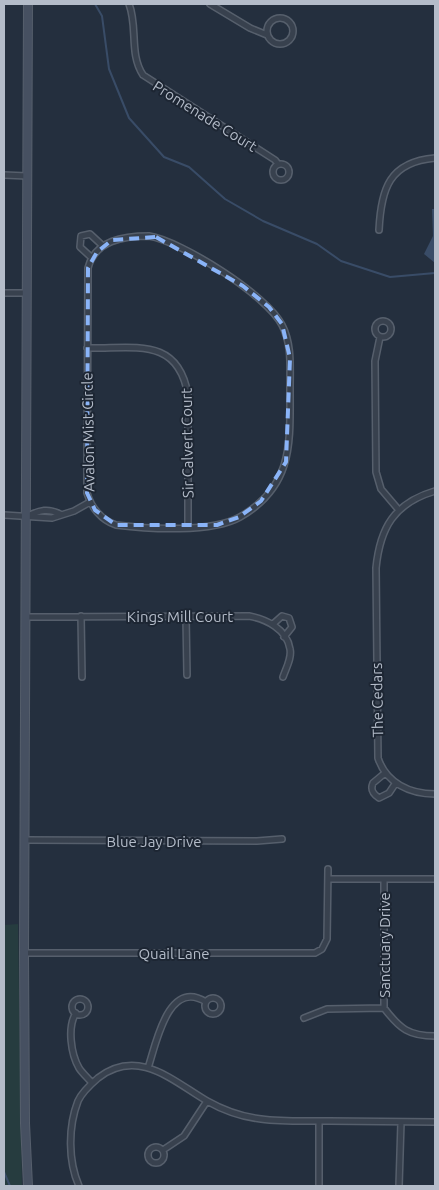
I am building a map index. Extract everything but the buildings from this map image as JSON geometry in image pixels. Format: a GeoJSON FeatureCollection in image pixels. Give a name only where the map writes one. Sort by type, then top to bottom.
{"type":"FeatureCollection","features":[{"type":"Feature","properties":{"kind":"street"},"geometry":{"type":"LineString","coordinates":[[28,4],[28,516],[24,953],[25,1123],[28,1186]]}},
{"type":"Feature","properties":{"kind":"street","name":"Promenade Court"},"geometry":{"type":"LineString","coordinates":[[129,4],[133,15],[134,51],[138,67],[143,75],[150,82],[275,160],[278,164]]}},
{"type":"Feature","properties":{"kind":"street"},"geometry":{"type":"LineString","coordinates":[[210,4],[250,28],[267,35],[272,42],[285,43],[291,37],[291,26],[282,19],[274,20],[268,26],[267,35]]}},
{"type":"Feature","properties":{"kind":"street"},"geometry":{"type":"LineString","coordinates":[[379,230],[380,206],[386,186],[396,172],[413,163],[435,158]]}},
{"type":"Feature","properties":{"kind":"street"},"geometry":{"type":"LineString","coordinates":[[4,175],[27,176]]}},
{"type":"Feature","properties":{"kind":"street"},"geometry":{"type":"LineString","coordinates":[[92,258],[80,247],[79,241],[81,236],[90,234],[103,246]]}},
{"type":"Feature","properties":{"kind":"street","name":"Avalon Mist Circle"},"geometry":{"type":"LineString","coordinates":[[149,236],[183,249],[261,299],[276,316],[287,336],[290,358],[289,449],[281,474],[265,497],[239,517],[217,525],[188,528],[116,525],[103,517],[90,502],[86,483],[87,273],[92,258],[103,246],[119,238],[149,236]]}},
{"type":"Feature","properties":{"kind":"street"},"geometry":{"type":"LineString","coordinates":[[4,293],[27,293]]}},
{"type":"Feature","properties":{"kind":"street"},"geometry":{"type":"LineString","coordinates":[[380,337],[375,361],[376,472],[380,490],[398,509],[435,491]]}},
{"type":"Feature","properties":{"kind":"street","name":"Sir Calvert Court"},"geometry":{"type":"LineString","coordinates":[[87,348],[153,350],[167,355],[179,367],[185,380],[188,395],[188,528]]}},
{"type":"Feature","properties":{"kind":"street"},"geometry":{"type":"LineString","coordinates":[[4,515],[28,516],[40,520],[74,512],[90,502]]}},
{"type":"Feature","properties":{"kind":"street","name":"The Cedars"},"geometry":{"type":"LineString","coordinates":[[398,509],[384,531],[378,547],[376,568],[378,758],[386,773],[395,784],[420,794],[435,794]]}},
{"type":"Feature","properties":{"kind":"street"},"geometry":{"type":"LineString","coordinates":[[28,516],[40,510],[52,510],[60,514]]}},
{"type":"Feature","properties":{"kind":"street"},"geometry":{"type":"LineString","coordinates":[[81,616],[82,677]]}},
{"type":"Feature","properties":{"kind":"street"},"geometry":{"type":"LineString","coordinates":[[186,616],[187,674]]}},
{"type":"Feature","properties":{"kind":"street","name":"Kings Mill Court"},"geometry":{"type":"LineString","coordinates":[[26,617],[249,616],[263,619],[273,624]]}},
{"type":"Feature","properties":{"kind":"street"},"geometry":{"type":"LineString","coordinates":[[283,676],[290,658],[290,650],[284,637],[273,624],[282,616],[290,618],[292,627],[284,637]]}},
{"type":"Feature","properties":{"kind":"street"},"geometry":{"type":"LineString","coordinates":[[386,773],[373,783],[372,791],[374,795],[379,798],[384,797],[395,784]]}},
{"type":"Feature","properties":{"kind":"street","name":"Blue Jay Drive"},"geometry":{"type":"LineString","coordinates":[[26,840],[257,841],[282,839]]}},
{"type":"Feature","properties":{"kind":"street"},"geometry":{"type":"LineString","coordinates":[[328,870],[328,879]]}},
{"type":"Feature","properties":{"kind":"street","name":"Quail Lane"},"geometry":{"type":"LineString","coordinates":[[24,953],[315,953],[322,949],[327,939],[328,879]]}},
{"type":"Feature","properties":{"kind":"street","name":"Sanctuary Drive"},"geometry":{"type":"LineString","coordinates":[[328,879],[435,879]]}},
{"type":"Feature","properties":{"kind":"street","name":"Sanctuary Drive"},"geometry":{"type":"LineString","coordinates":[[384,880],[384,1008],[397,1024],[411,1034],[435,1036]]}},
{"type":"Feature","properties":{"kind":"street"},"geometry":{"type":"LineString","coordinates":[[148,1068],[167,1014],[173,1003],[189,998],[206,1002]]}},
{"type":"Feature","properties":{"kind":"street"},"geometry":{"type":"LineString","coordinates":[[304,1018],[327,1009],[384,1008]]}},
{"type":"Feature","properties":{"kind":"street"},"geometry":{"type":"LineString","coordinates":[[76,1013],[71,1020],[73,1054],[79,1069],[92,1083]]}},
{"type":"Feature","properties":{"kind":"street"},"geometry":{"type":"LineString","coordinates":[[79,1186],[73,1166],[73,1116],[79,1098],[92,1083],[115,1069],[131,1066],[148,1068],[175,1078],[207,1101],[228,1111],[260,1119],[435,1122]]}},
{"type":"Feature","properties":{"kind":"street"},"geometry":{"type":"LineString","coordinates":[[162,1150],[184,1136],[207,1101]]}},
{"type":"Feature","properties":{"kind":"street"},"geometry":{"type":"LineString","coordinates":[[319,1121],[319,1186]]}},
{"type":"Feature","properties":{"kind":"street"},"geometry":{"type":"LineString","coordinates":[[400,1186],[401,1122]]}},
{"type":"Feature","properties":{"kind":"highlighted area"},"geometry":{"type":"Polygon","coordinates":[[[156,237],[243,286],[269,307],[282,324],[290,358],[286,462],[261,501],[239,517],[217,525],[116,525],[95,510],[87,493],[88,268],[97,252],[112,240],[156,237]]]}},
{"type":"Feature","properties":{"kind":"green space"},"geometry":{"type":"Polygon","coordinates":[[[18,924],[22,1186],[4,1186],[4,925],[18,924]]]}},
{"type":"Feature","properties":{"kind":"water"},"geometry":{"type":"Polygon","coordinates":[[[432,209],[435,209],[435,263],[424,254],[433,236],[432,209]]]}},
{"type":"Feature","properties":{"kind":"waterway"},"geometry":{"type":"LineString","coordinates":[[95,4],[102,16],[109,69],[129,118],[164,157],[189,167],[225,199],[263,221],[317,244],[341,261],[390,277],[435,273]]}},
{"type":"Feature","properties":{"kind":"waterway"},"geometry":{"type":"LineString","coordinates":[[4,1172],[10,1186]]}}]}
